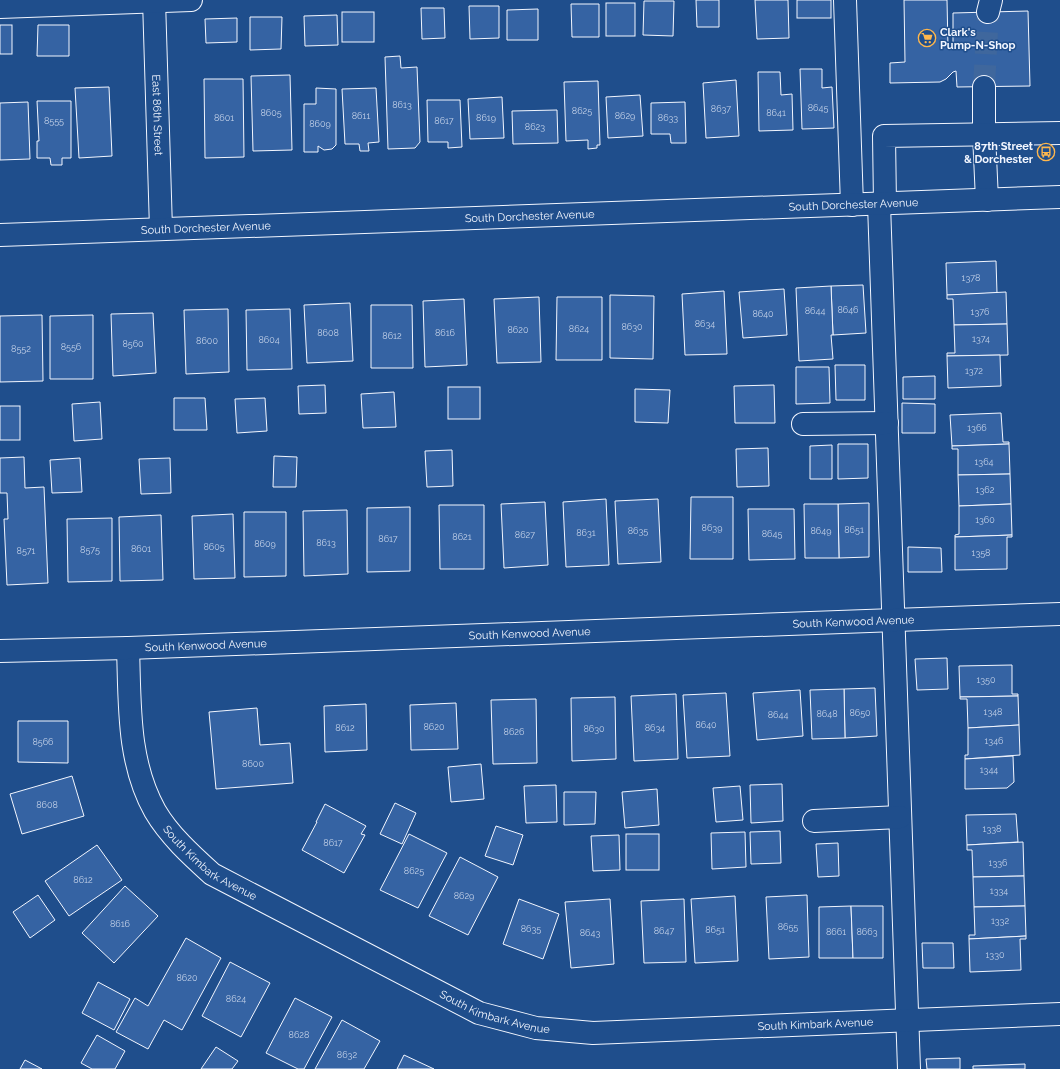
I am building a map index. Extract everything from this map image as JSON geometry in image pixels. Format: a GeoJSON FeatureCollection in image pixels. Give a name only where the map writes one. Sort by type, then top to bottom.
{"type":"FeatureCollection","features":[{"type":"Feature","properties":{"kind":"street"},"geometry":{"type":"LineString","coordinates":[[0,7],[191,0]]}},
{"type":"Feature","properties":{"kind":"street"},"geometry":{"type":"LineString","coordinates":[[845,0],[852,205]]}},
{"type":"Feature","properties":{"kind":"street","name":"East 86th Street"},"geometry":{"type":"LineString","coordinates":[[154,1],[161,229]]}},
{"type":"Feature","properties":{"kind":"street"},"geometry":{"type":"LineString","coordinates":[[984,87],[984,134],[987,200]]}},
{"type":"Feature","properties":{"kind":"street"},"geometry":{"type":"LineString","coordinates":[[909,1069],[887,423],[882,204],[884,136],[1060,133]]}},
{"type":"Feature","properties":{"kind":"street","name":"South Dorchester Avenue"},"geometry":{"type":"LineString","coordinates":[[0,235],[1060,197]]}},
{"type":"Feature","properties":{"kind":"street"},"geometry":{"type":"LineString","coordinates":[[803,424],[887,423]]}},
{"type":"Feature","properties":{"kind":"street","name":"South Kenwood Avenue"},"geometry":{"type":"LineString","coordinates":[[0,651],[128,648],[1060,614]]}},
{"type":"Feature","properties":{"kind":"street","name":"South Kimbark Avenue"},"geometry":{"type":"LineString","coordinates":[[128,648],[132,739],[139,775],[155,811],[180,844],[212,874],[479,1013],[536,1028],[593,1033],[1060,1014]]}},
{"type":"Feature","properties":{"kind":"street"},"geometry":{"type":"LineString","coordinates":[[814,821],[900,817]]}},
{"type":"Feature","properties":{"kind":"building"},"geometry":{"type":"Polygon","coordinates":[[[696,0],[719,0],[719,27],[697,27],[696,0]]]}},
{"type":"Feature","properties":{"kind":"building"},"geometry":{"type":"Polygon","coordinates":[[[755,0],[788,0],[789,38],[757,39],[755,0]]]}},
{"type":"Feature","properties":{"kind":"building"},"geometry":{"type":"Polygon","coordinates":[[[797,0],[831,0],[831,18],[797,18],[797,0]]]}},
{"type":"Feature","properties":{"kind":"building"},"geometry":{"type":"Polygon","coordinates":[[[904,0],[947,0],[948,47],[953,47],[953,13],[1028,11],[1030,86],[957,87],[956,71],[940,82],[890,83],[890,63],[905,62],[904,0]]]}},
{"type":"Feature","properties":{"kind":"building"},"geometry":{"type":"Polygon","coordinates":[[[644,1],[674,1],[673,36],[643,35],[644,1]]]}},
{"type":"Feature","properties":{"kind":"building"},"geometry":{"type":"Polygon","coordinates":[[[606,3],[635,3],[635,36],[606,36],[606,3]]]}},
{"type":"Feature","properties":{"kind":"building"},"geometry":{"type":"Polygon","coordinates":[[[571,4],[599,4],[599,37],[572,37],[571,4]]]}},
{"type":"Feature","properties":{"kind":"building"},"geometry":{"type":"Polygon","coordinates":[[[469,6],[499,6],[499,38],[470,39],[469,6]]]}},
{"type":"Feature","properties":{"kind":"building"},"geometry":{"type":"Polygon","coordinates":[[[421,8],[444,8],[445,38],[422,39],[421,8]]]}},
{"type":"Feature","properties":{"kind":"building"},"geometry":{"type":"Polygon","coordinates":[[[538,9],[538,40],[507,40],[507,10],[538,9]]]}},
{"type":"Feature","properties":{"kind":"building"},"geometry":{"type":"Polygon","coordinates":[[[342,12],[374,12],[374,42],[342,42],[342,12]]]}},
{"type":"Feature","properties":{"kind":"building"},"geometry":{"type":"Polygon","coordinates":[[[337,15],[338,45],[305,46],[304,16],[337,15]]]}},
{"type":"Feature","properties":{"kind":"building"},"geometry":{"type":"Polygon","coordinates":[[[250,17],[282,17],[281,49],[250,50],[250,17]]]}},
{"type":"Feature","properties":{"kind":"building"},"geometry":{"type":"Polygon","coordinates":[[[237,18],[237,42],[206,43],[205,19],[237,18]]]}},
{"type":"Feature","properties":{"kind":"building"},"geometry":{"type":"Polygon","coordinates":[[[0,25],[12,25],[12,54],[0,54],[0,25]]]}},
{"type":"Feature","properties":{"kind":"building"},"geometry":{"type":"Polygon","coordinates":[[[38,25],[69,25],[69,56],[37,56],[38,25]]]}},
{"type":"Feature","properties":{"kind":"building"},"geometry":{"type":"Polygon","coordinates":[[[400,56],[401,68],[417,67],[420,142],[415,148],[388,149],[385,57],[400,56]]]}},
{"type":"Feature","properties":{"kind":"building"},"geometry":{"type":"Polygon","coordinates":[[[800,69],[822,69],[822,88],[832,87],[834,128],[802,129],[800,69]]]}},
{"type":"Feature","properties":{"kind":"building"},"geometry":{"type":"Polygon","coordinates":[[[758,72],[780,72],[781,95],[792,94],[793,130],[759,131],[758,72]]]}},
{"type":"Feature","properties":{"kind":"building"},"geometry":{"type":"Polygon","coordinates":[[[290,75],[292,150],[253,151],[251,76],[290,75]]]}},
{"type":"Feature","properties":{"kind":"building"},"geometry":{"type":"Polygon","coordinates":[[[204,79],[243,79],[244,157],[205,158],[204,79]]]}},
{"type":"Feature","properties":{"kind":"building"},"geometry":{"type":"Polygon","coordinates":[[[736,80],[739,136],[706,138],[703,83],[736,80]]]}},
{"type":"Feature","properties":{"kind":"building"},"geometry":{"type":"Polygon","coordinates":[[[598,81],[600,145],[597,145],[597,148],[588,149],[588,140],[566,141],[564,82],[598,81]]]}},
{"type":"Feature","properties":{"kind":"building"},"geometry":{"type":"Polygon","coordinates":[[[109,87],[112,156],[79,158],[75,88],[109,87]]]}},
{"type":"Feature","properties":{"kind":"building"},"geometry":{"type":"Polygon","coordinates":[[[316,88],[336,89],[336,145],[332,149],[324,150],[318,146],[318,152],[304,152],[304,104],[316,104],[316,88]]]}},
{"type":"Feature","properties":{"kind":"building"},"geometry":{"type":"Polygon","coordinates":[[[376,88],[379,142],[368,143],[369,151],[360,151],[359,144],[345,144],[342,89],[376,88]]]}},
{"type":"Feature","properties":{"kind":"building"},"geometry":{"type":"Polygon","coordinates":[[[640,95],[643,136],[608,138],[606,97],[640,95]]]}},
{"type":"Feature","properties":{"kind":"building"},"geometry":{"type":"Polygon","coordinates":[[[502,97],[504,138],[470,139],[468,99],[502,97]]]}},
{"type":"Feature","properties":{"kind":"building"},"geometry":{"type":"Polygon","coordinates":[[[427,100],[460,100],[462,147],[448,148],[448,142],[428,142],[427,100]]]}},
{"type":"Feature","properties":{"kind":"building"},"geometry":{"type":"Polygon","coordinates":[[[37,101],[71,101],[71,158],[62,158],[62,165],[51,165],[50,158],[37,158],[37,141],[39,141],[37,101]]]}},
{"type":"Feature","properties":{"kind":"building"},"geometry":{"type":"Polygon","coordinates":[[[28,102],[30,159],[0,160],[0,103],[28,102]]]}},
{"type":"Feature","properties":{"kind":"building"},"geometry":{"type":"Polygon","coordinates":[[[685,102],[686,143],[671,143],[670,134],[651,134],[651,103],[685,102]]]}},
{"type":"Feature","properties":{"kind":"building"},"geometry":{"type":"Polygon","coordinates":[[[557,110],[558,143],[513,144],[512,111],[557,110]]]}},
{"type":"Feature","properties":{"kind":"building"},"geometry":{"type":"Polygon","coordinates":[[[996,261],[997,293],[947,295],[946,263],[996,261]]]}},
{"type":"Feature","properties":{"kind":"building"},"geometry":{"type":"Polygon","coordinates":[[[863,285],[866,333],[833,335],[831,286],[863,285]]]}},
{"type":"Feature","properties":{"kind":"building"},"geometry":{"type":"Polygon","coordinates":[[[831,286],[833,335],[831,335],[833,359],[799,361],[796,288],[831,286]]]}},
{"type":"Feature","properties":{"kind":"building"},"geometry":{"type":"Polygon","coordinates":[[[784,289],[787,335],[743,338],[739,292],[784,289]]]}},
{"type":"Feature","properties":{"kind":"building"},"geometry":{"type":"Polygon","coordinates":[[[724,291],[727,354],[685,355],[682,294],[724,291]]]}},
{"type":"Feature","properties":{"kind":"building"},"geometry":{"type":"Polygon","coordinates":[[[1006,292],[1007,324],[954,325],[953,299],[947,299],[947,295],[1006,292]]]}},
{"type":"Feature","properties":{"kind":"building"},"geometry":{"type":"Polygon","coordinates":[[[610,295],[654,296],[653,359],[610,358],[610,295]]]}},
{"type":"Feature","properties":{"kind":"building"},"geometry":{"type":"Polygon","coordinates":[[[539,297],[541,362],[497,363],[494,299],[539,297]]]}},
{"type":"Feature","properties":{"kind":"building"},"geometry":{"type":"Polygon","coordinates":[[[557,297],[602,297],[602,360],[556,360],[557,297]]]}},
{"type":"Feature","properties":{"kind":"building"},"geometry":{"type":"Polygon","coordinates":[[[464,299],[467,365],[425,367],[423,301],[464,299]]]}},
{"type":"Feature","properties":{"kind":"building"},"geometry":{"type":"Polygon","coordinates":[[[350,303],[353,361],[307,363],[304,305],[350,303]]]}},
{"type":"Feature","properties":{"kind":"building"},"geometry":{"type":"Polygon","coordinates":[[[371,305],[412,305],[413,368],[371,368],[371,305]]]}},
{"type":"Feature","properties":{"kind":"building"},"geometry":{"type":"Polygon","coordinates":[[[228,309],[229,372],[186,374],[184,310],[228,309]]]}},
{"type":"Feature","properties":{"kind":"building"},"geometry":{"type":"Polygon","coordinates":[[[290,309],[292,369],[247,370],[246,310],[290,309]]]}},
{"type":"Feature","properties":{"kind":"building"},"geometry":{"type":"Polygon","coordinates":[[[153,313],[156,373],[113,376],[111,314],[153,313]]]}},
{"type":"Feature","properties":{"kind":"building"},"geometry":{"type":"Polygon","coordinates":[[[42,315],[43,381],[0,382],[0,316],[42,315]]]}},
{"type":"Feature","properties":{"kind":"building"},"geometry":{"type":"Polygon","coordinates":[[[93,315],[93,379],[50,379],[50,316],[93,315]]]}},
{"type":"Feature","properties":{"kind":"building"},"geometry":{"type":"Polygon","coordinates":[[[1007,324],[1008,355],[947,356],[947,353],[955,353],[954,325],[1007,324]]]}},
{"type":"Feature","properties":{"kind":"building"},"geometry":{"type":"Polygon","coordinates":[[[1000,355],[1001,386],[948,388],[947,356],[1000,355]]]}},
{"type":"Feature","properties":{"kind":"building"},"geometry":{"type":"Polygon","coordinates":[[[835,365],[865,365],[865,400],[836,400],[835,365]]]}},
{"type":"Feature","properties":{"kind":"building"},"geometry":{"type":"Polygon","coordinates":[[[796,367],[829,367],[830,403],[796,404],[796,367]]]}},
{"type":"Feature","properties":{"kind":"building"},"geometry":{"type":"Polygon","coordinates":[[[935,376],[935,399],[903,399],[903,377],[935,376]]]}},
{"type":"Feature","properties":{"kind":"building"},"geometry":{"type":"Polygon","coordinates":[[[325,385],[326,413],[299,414],[298,386],[325,385]]]}},
{"type":"Feature","properties":{"kind":"building"},"geometry":{"type":"Polygon","coordinates":[[[774,385],[775,423],[735,423],[734,386],[774,385]]]}},
{"type":"Feature","properties":{"kind":"building"},"geometry":{"type":"Polygon","coordinates":[[[448,387],[480,387],[480,419],[448,419],[448,387]]]}},
{"type":"Feature","properties":{"kind":"building"},"geometry":{"type":"Polygon","coordinates":[[[635,389],[670,390],[668,423],[635,422],[635,389]]]}},
{"type":"Feature","properties":{"kind":"building"},"geometry":{"type":"Polygon","coordinates":[[[394,392],[396,427],[363,428],[361,394],[394,392]]]}},
{"type":"Feature","properties":{"kind":"building"},"geometry":{"type":"Polygon","coordinates":[[[174,398],[205,398],[207,430],[174,430],[174,398]]]}},
{"type":"Feature","properties":{"kind":"building"},"geometry":{"type":"Polygon","coordinates":[[[265,398],[267,431],[237,433],[235,399],[265,398]]]}},
{"type":"Feature","properties":{"kind":"building"},"geometry":{"type":"Polygon","coordinates":[[[100,402],[102,439],[74,441],[72,404],[100,402]]]}},
{"type":"Feature","properties":{"kind":"building"},"geometry":{"type":"Polygon","coordinates":[[[902,403],[935,404],[935,433],[902,433],[902,403]]]}},
{"type":"Feature","properties":{"kind":"building"},"geometry":{"type":"Polygon","coordinates":[[[0,406],[20,406],[20,440],[0,440],[0,406]]]}},
{"type":"Feature","properties":{"kind":"building"},"geometry":{"type":"Polygon","coordinates":[[[1001,413],[1003,442],[1009,442],[1009,444],[952,446],[950,415],[1001,413]]]}},
{"type":"Feature","properties":{"kind":"building"},"geometry":{"type":"Polygon","coordinates":[[[838,444],[868,444],[868,478],[838,479],[838,444]]]}},
{"type":"Feature","properties":{"kind":"building"},"geometry":{"type":"Polygon","coordinates":[[[1009,444],[1010,474],[958,475],[958,449],[952,449],[952,446],[1009,444]]]}},
{"type":"Feature","properties":{"kind":"building"},"geometry":{"type":"Polygon","coordinates":[[[832,445],[832,479],[810,479],[810,446],[832,445]]]}},
{"type":"Feature","properties":{"kind":"building"},"geometry":{"type":"Polygon","coordinates":[[[768,448],[769,486],[737,487],[736,449],[768,448]]]}},
{"type":"Feature","properties":{"kind":"building"},"geometry":{"type":"Polygon","coordinates":[[[452,450],[453,486],[427,487],[425,451],[452,450]]]}},
{"type":"Feature","properties":{"kind":"building"},"geometry":{"type":"Polygon","coordinates":[[[274,456],[297,457],[296,487],[273,487],[274,456]]]}},
{"type":"Feature","properties":{"kind":"building"},"geometry":{"type":"Polygon","coordinates":[[[24,457],[25,488],[44,487],[48,583],[7,585],[4,519],[8,519],[7,493],[0,493],[0,458],[24,457]]]}},
{"type":"Feature","properties":{"kind":"building"},"geometry":{"type":"Polygon","coordinates":[[[80,458],[82,492],[52,493],[50,460],[80,458]]]}},
{"type":"Feature","properties":{"kind":"building"},"geometry":{"type":"Polygon","coordinates":[[[170,458],[171,493],[141,494],[139,459],[170,458]]]}},
{"type":"Feature","properties":{"kind":"building"},"geometry":{"type":"Polygon","coordinates":[[[1010,474],[1011,504],[959,506],[958,475],[1010,474]]]}},
{"type":"Feature","properties":{"kind":"building"},"geometry":{"type":"Polygon","coordinates":[[[691,497],[733,497],[733,559],[690,559],[691,497]]]}},
{"type":"Feature","properties":{"kind":"building"},"geometry":{"type":"Polygon","coordinates":[[[606,499],[609,565],[566,567],[563,502],[606,499]]]}},
{"type":"Feature","properties":{"kind":"building"},"geometry":{"type":"Polygon","coordinates":[[[658,499],[661,562],[618,564],[615,501],[658,499]]]}},
{"type":"Feature","properties":{"kind":"building"},"geometry":{"type":"Polygon","coordinates":[[[545,502],[548,565],[504,568],[501,504],[545,502]]]}},
{"type":"Feature","properties":{"kind":"building"},"geometry":{"type":"Polygon","coordinates":[[[869,503],[869,557],[839,558],[838,504],[869,503]]]}},
{"type":"Feature","properties":{"kind":"building"},"geometry":{"type":"Polygon","coordinates":[[[804,504],[838,504],[839,558],[805,558],[804,504]]]}},
{"type":"Feature","properties":{"kind":"building"},"geometry":{"type":"Polygon","coordinates":[[[1011,504],[1012,535],[955,537],[955,535],[959,534],[959,506],[1011,504]]]}},
{"type":"Feature","properties":{"kind":"building"},"geometry":{"type":"Polygon","coordinates":[[[439,505],[484,505],[484,569],[440,569],[439,505]]]}},
{"type":"Feature","properties":{"kind":"building"},"geometry":{"type":"Polygon","coordinates":[[[410,507],[410,571],[367,572],[367,508],[410,507]]]}},
{"type":"Feature","properties":{"kind":"building"},"geometry":{"type":"Polygon","coordinates":[[[748,509],[794,509],[795,559],[749,560],[748,509]]]}},
{"type":"Feature","properties":{"kind":"building"},"geometry":{"type":"Polygon","coordinates":[[[347,510],[348,574],[304,576],[303,511],[347,510]]]}},
{"type":"Feature","properties":{"kind":"building"},"geometry":{"type":"Polygon","coordinates":[[[244,512],[286,512],[286,576],[244,577],[244,512]]]}},
{"type":"Feature","properties":{"kind":"building"},"geometry":{"type":"Polygon","coordinates":[[[233,514],[235,578],[194,579],[192,516],[233,514]]]}},
{"type":"Feature","properties":{"kind":"building"},"geometry":{"type":"Polygon","coordinates":[[[161,515],[163,580],[120,581],[119,517],[161,515]]]}},
{"type":"Feature","properties":{"kind":"building"},"geometry":{"type":"Polygon","coordinates":[[[112,518],[112,581],[68,582],[67,519],[112,518]]]}},
{"type":"Feature","properties":{"kind":"building"},"geometry":{"type":"Polygon","coordinates":[[[1012,535],[1012,537],[1007,537],[1007,569],[955,570],[955,537],[1012,535]]]}},
{"type":"Feature","properties":{"kind":"building"},"geometry":{"type":"Polygon","coordinates":[[[908,547],[941,548],[942,572],[908,572],[908,547]]]}},
{"type":"Feature","properties":{"kind":"building"},"geometry":{"type":"Polygon","coordinates":[[[947,658],[948,689],[917,690],[915,659],[947,658]]]}},
{"type":"Feature","properties":{"kind":"building"},"geometry":{"type":"Polygon","coordinates":[[[1012,665],[1012,694],[1018,694],[1018,696],[960,697],[959,666],[1012,665]]]}},
{"type":"Feature","properties":{"kind":"building"},"geometry":{"type":"Polygon","coordinates":[[[875,688],[877,736],[845,738],[844,689],[875,688]]]}},
{"type":"Feature","properties":{"kind":"building"},"geometry":{"type":"Polygon","coordinates":[[[844,689],[845,738],[812,739],[810,690],[844,689]]]}},
{"type":"Feature","properties":{"kind":"building"},"geometry":{"type":"Polygon","coordinates":[[[800,690],[803,736],[757,740],[753,693],[800,690]]]}},
{"type":"Feature","properties":{"kind":"building"},"geometry":{"type":"Polygon","coordinates":[[[726,693],[730,756],[687,758],[683,695],[726,693]]]}},
{"type":"Feature","properties":{"kind":"building"},"geometry":{"type":"Polygon","coordinates":[[[676,694],[678,759],[634,761],[631,696],[676,694]]]}},
{"type":"Feature","properties":{"kind":"building"},"geometry":{"type":"Polygon","coordinates":[[[1018,696],[1019,725],[968,728],[967,699],[960,699],[960,697],[1018,696]]]}},
{"type":"Feature","properties":{"kind":"building"},"geometry":{"type":"Polygon","coordinates":[[[615,697],[616,759],[572,761],[571,698],[615,697]]]}},
{"type":"Feature","properties":{"kind":"building"},"geometry":{"type":"Polygon","coordinates":[[[536,699],[537,763],[493,764],[491,700],[536,699]]]}},
{"type":"Feature","properties":{"kind":"building"},"geometry":{"type":"Polygon","coordinates":[[[456,703],[458,749],[411,750],[410,705],[456,703]]]}},
{"type":"Feature","properties":{"kind":"building"},"geometry":{"type":"Polygon","coordinates":[[[366,704],[367,750],[325,752],[324,706],[366,704]]]}},
{"type":"Feature","properties":{"kind":"building"},"geometry":{"type":"Polygon","coordinates":[[[257,708],[260,745],[290,743],[293,783],[216,789],[209,712],[257,708]]]}},
{"type":"Feature","properties":{"kind":"building"},"geometry":{"type":"Polygon","coordinates":[[[18,721],[68,721],[68,763],[18,762],[18,721]]]}},
{"type":"Feature","properties":{"kind":"building"},"geometry":{"type":"Polygon","coordinates":[[[1019,725],[1020,755],[965,759],[965,755],[968,755],[968,728],[1019,725]]]}},
{"type":"Feature","properties":{"kind":"building"},"geometry":{"type":"Polygon","coordinates":[[[1013,756],[1014,782],[1007,788],[965,789],[965,759],[1013,756]]]}},
{"type":"Feature","properties":{"kind":"building"},"geometry":{"type":"Polygon","coordinates":[[[481,764],[484,799],[451,802],[448,767],[481,764]]]}},
{"type":"Feature","properties":{"kind":"building"},"geometry":{"type":"Polygon","coordinates":[[[72,776],[84,816],[22,834],[10,794],[72,776]]]}},
{"type":"Feature","properties":{"kind":"building"},"geometry":{"type":"Polygon","coordinates":[[[782,784],[783,821],[751,823],[750,785],[782,784]]]}},
{"type":"Feature","properties":{"kind":"building"},"geometry":{"type":"Polygon","coordinates":[[[556,785],[557,822],[526,823],[524,786],[556,785]]]}},
{"type":"Feature","properties":{"kind":"building"},"geometry":{"type":"Polygon","coordinates":[[[740,786],[743,820],[716,822],[713,788],[740,786]]]}},
{"type":"Feature","properties":{"kind":"building"},"geometry":{"type":"Polygon","coordinates":[[[657,789],[659,825],[625,828],[622,792],[657,789]]]}},
{"type":"Feature","properties":{"kind":"building"},"geometry":{"type":"Polygon","coordinates":[[[564,792],[596,792],[595,824],[564,825],[564,792]]]}},
{"type":"Feature","properties":{"kind":"building"},"geometry":{"type":"Polygon","coordinates":[[[395,803],[416,813],[402,844],[380,834],[395,803]]]}},
{"type":"Feature","properties":{"kind":"building"},"geometry":{"type":"Polygon","coordinates":[[[325,804],[366,826],[361,834],[365,835],[344,873],[302,850],[325,804]]]}},
{"type":"Feature","properties":{"kind":"building"},"geometry":{"type":"Polygon","coordinates":[[[1016,814],[1018,842],[967,845],[966,815],[1016,814]]]}},
{"type":"Feature","properties":{"kind":"building"},"geometry":{"type":"Polygon","coordinates":[[[496,826],[523,835],[513,865],[485,856],[496,826]]]}},
{"type":"Feature","properties":{"kind":"building"},"geometry":{"type":"Polygon","coordinates":[[[780,831],[781,863],[751,864],[750,832],[780,831]]]}},
{"type":"Feature","properties":{"kind":"building"},"geometry":{"type":"Polygon","coordinates":[[[745,832],[746,867],[712,869],[711,833],[745,832]]]}},
{"type":"Feature","properties":{"kind":"building"},"geometry":{"type":"Polygon","coordinates":[[[409,834],[447,853],[418,908],[380,890],[409,834]]]}},
{"type":"Feature","properties":{"kind":"building"},"geometry":{"type":"Polygon","coordinates":[[[626,834],[659,834],[659,870],[626,870],[626,834]]]}},
{"type":"Feature","properties":{"kind":"building"},"geometry":{"type":"Polygon","coordinates":[[[619,835],[620,870],[593,871],[591,836],[619,835]]]}},
{"type":"Feature","properties":{"kind":"building"},"geometry":{"type":"Polygon","coordinates":[[[1023,842],[1024,876],[973,877],[972,850],[967,850],[967,845],[1023,842]]]}},
{"type":"Feature","properties":{"kind":"building"},"geometry":{"type":"Polygon","coordinates":[[[838,843],[839,876],[818,877],[816,844],[838,843]]]}},
{"type":"Feature","properties":{"kind":"building"},"geometry":{"type":"Polygon","coordinates":[[[97,845],[122,880],[69,916],[45,881],[97,845]]]}},
{"type":"Feature","properties":{"kind":"building"},"geometry":{"type":"Polygon","coordinates":[[[460,857],[498,877],[468,935],[429,916],[460,857]]]}},
{"type":"Feature","properties":{"kind":"building"},"geometry":{"type":"Polygon","coordinates":[[[1024,876],[1025,906],[974,907],[973,877],[1024,876]]]}},
{"type":"Feature","properties":{"kind":"building"},"geometry":{"type":"Polygon","coordinates":[[[125,886],[158,916],[114,963],[82,933],[125,886]]]}},
{"type":"Feature","properties":{"kind":"building"},"geometry":{"type":"Polygon","coordinates":[[[38,895],[55,920],[30,938],[13,912],[38,895]]]}},
{"type":"Feature","properties":{"kind":"building"},"geometry":{"type":"Polygon","coordinates":[[[807,895],[809,957],[769,959],[766,897],[807,895]]]}},
{"type":"Feature","properties":{"kind":"building"},"geometry":{"type":"Polygon","coordinates":[[[735,896],[738,961],[695,963],[691,899],[735,896]]]}},
{"type":"Feature","properties":{"kind":"building"},"geometry":{"type":"Polygon","coordinates":[[[519,899],[559,914],[543,959],[503,944],[519,899]]]}},
{"type":"Feature","properties":{"kind":"building"},"geometry":{"type":"Polygon","coordinates":[[[610,899],[614,964],[571,968],[565,902],[610,899]]]}},
{"type":"Feature","properties":{"kind":"building"},"geometry":{"type":"Polygon","coordinates":[[[684,899],[686,962],[644,963],[641,901],[684,899]]]}},
{"type":"Feature","properties":{"kind":"building"},"geometry":{"type":"Polygon","coordinates":[[[851,906],[853,958],[819,958],[819,907],[851,906]]]}},
{"type":"Feature","properties":{"kind":"building"},"geometry":{"type":"Polygon","coordinates":[[[851,906],[883,906],[883,958],[853,958],[851,906]]]}},
{"type":"Feature","properties":{"kind":"building"},"geometry":{"type":"Polygon","coordinates":[[[1025,906],[1026,936],[969,939],[969,935],[975,935],[974,907],[1025,906]]]}},
{"type":"Feature","properties":{"kind":"building"},"geometry":{"type":"Polygon","coordinates":[[[1026,936],[1026,939],[1020,939],[1021,970],[970,972],[969,939],[1026,936]]]}},
{"type":"Feature","properties":{"kind":"building"},"geometry":{"type":"Polygon","coordinates":[[[186,938],[221,958],[182,1030],[164,1020],[148,1049],[116,1032],[135,998],[148,1006],[186,938]]]}},
{"type":"Feature","properties":{"kind":"building"},"geometry":{"type":"Polygon","coordinates":[[[922,943],[953,943],[954,968],[923,968],[922,943]]]}},
{"type":"Feature","properties":{"kind":"building"},"geometry":{"type":"Polygon","coordinates":[[[230,962],[270,983],[241,1037],[202,1016],[230,962]]]}},
{"type":"Feature","properties":{"kind":"building"},"geometry":{"type":"Polygon","coordinates":[[[98,982],[130,999],[114,1030],[82,1013],[98,982]]]}},
{"type":"Feature","properties":{"kind":"building"},"geometry":{"type":"Polygon","coordinates":[[[295,998],[332,1017],[304,1069],[298,1069],[266,1053],[295,998]]]}},
{"type":"Feature","properties":{"kind":"building"},"geometry":{"type":"Polygon","coordinates":[[[342,1020],[380,1041],[364,1069],[315,1069],[342,1020]]]}},
{"type":"Feature","properties":{"kind":"building"},"geometry":{"type":"Polygon","coordinates":[[[97,1035],[125,1051],[115,1069],[92,1069],[81,1063],[97,1035]]]}},
{"type":"Feature","properties":{"kind":"building"},"geometry":{"type":"Polygon","coordinates":[[[216,1047],[238,1061],[232,1069],[201,1069],[216,1047]]]}},
{"type":"Feature","properties":{"kind":"building"},"geometry":{"type":"Polygon","coordinates":[[[404,1055],[434,1069],[397,1069],[404,1055]]]}},
{"type":"Feature","properties":{"kind":"building"},"geometry":{"type":"Polygon","coordinates":[[[960,1058],[960,1069],[927,1069],[926,1059],[960,1058]]]}},
{"type":"Feature","properties":{"kind":"building"},"geometry":{"type":"Polygon","coordinates":[[[25,1060],[42,1069],[20,1069],[25,1060]]]}},
{"type":"Feature","properties":{"kind":"building"},"geometry":{"type":"Polygon","coordinates":[[[1025,1064],[1025,1069],[973,1069],[973,1066],[1025,1064]]]}},
{"type":"Feature","properties":{"kind":"tunnel"},"geometry":{"type":"LineString","coordinates":[[984,87],[988,12]]}},
{"type":"Feature","properties":{"kind":"place","name":"Clark's Pump-N-Shop"},"geometry":{"type":"Point","coordinates":[927,38]}},
{"type":"Feature","properties":{"kind":"place","name":"87th Street & Dorchester"},"geometry":{"type":"Point","coordinates":[1046,152]}}]}
